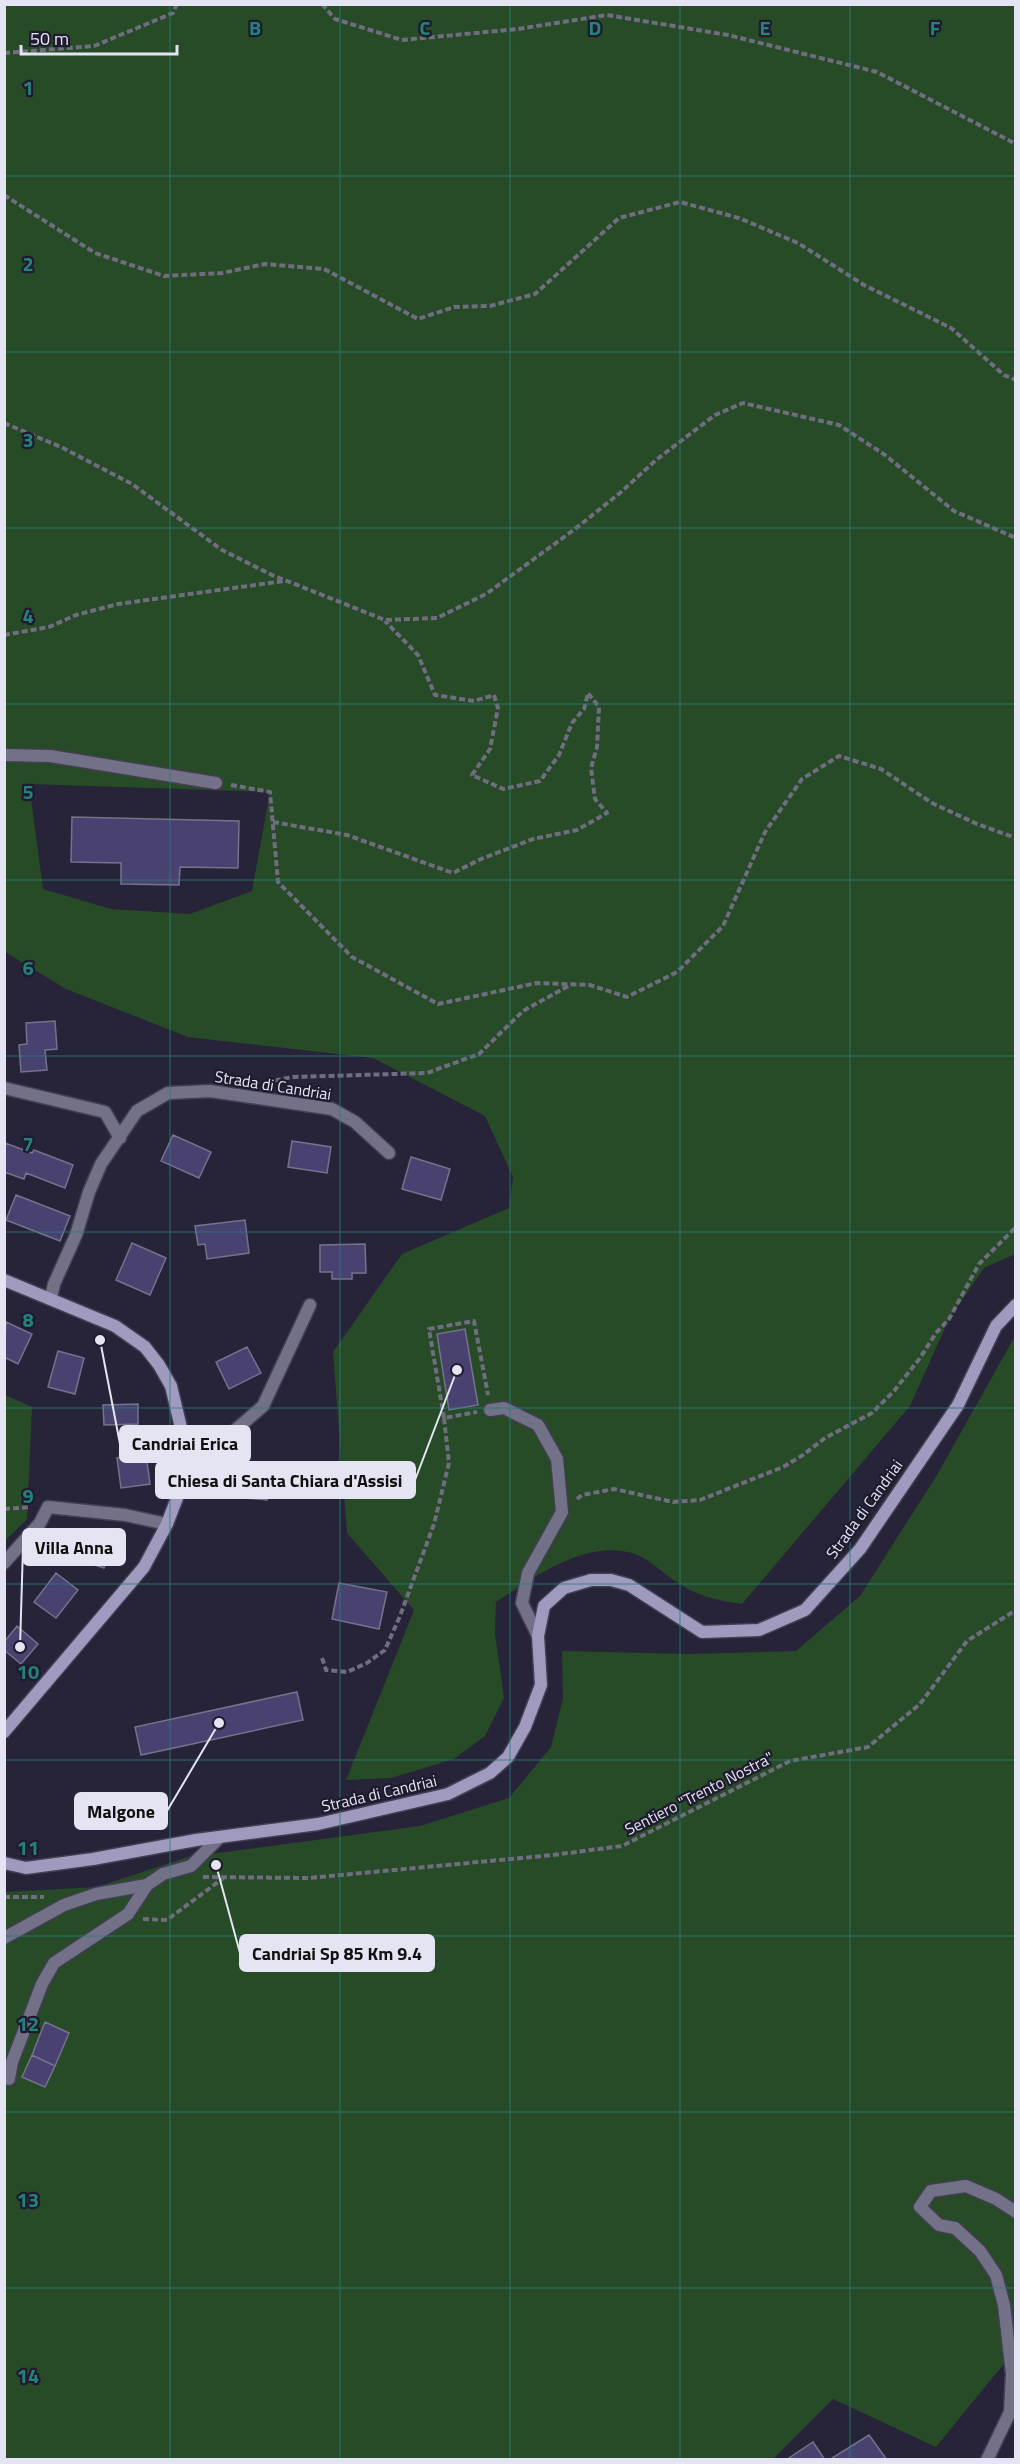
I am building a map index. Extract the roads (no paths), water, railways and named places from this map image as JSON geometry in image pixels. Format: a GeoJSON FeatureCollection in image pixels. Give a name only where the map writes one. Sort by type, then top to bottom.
{"type":"FeatureCollection","features":[{"type":"Feature","properties":{"kind":"main road"},"geometry":{"type":"LineString","coordinates":[[4,1280],[115,1326],[145,1347],[171,1386],[183,1436],[182,1485],[167,1524],[144,1567],[4,1732]]}},
{"type":"Feature","properties":{"kind":"main road","name":"Strada di Candriai"},"geometry":{"type":"LineString","coordinates":[[4,1863],[26,1868],[318,1824],[448,1794],[490,1773],[508,1757],[525,1727],[541,1685],[538,1636],[544,1606],[564,1588],[591,1580],[611,1580],[629,1585],[702,1632],[759,1630],[805,1610],[860,1549],[958,1405],[996,1326],[1016,1305]]}},
{"type":"Feature","properties":{"kind":"street"},"geometry":{"type":"LineString","coordinates":[[4,755],[50,756],[216,783]]}},
{"type":"Feature","properties":{"kind":"street"},"geometry":{"type":"LineString","coordinates":[[4,1088],[105,1112],[120,1138]]}},
{"type":"Feature","properties":{"kind":"street","name":"Strada di Candriai"},"geometry":{"type":"LineString","coordinates":[[51,1298],[54,1284],[76,1235],[88,1192],[101,1164],[137,1111],[168,1093],[210,1091],[332,1109],[355,1122],[389,1153]]}},
{"type":"Feature","properties":{"kind":"street"},"geometry":{"type":"LineString","coordinates":[[183,1436],[234,1432],[263,1406],[310,1305]]}},
{"type":"Feature","properties":{"kind":"street"},"geometry":{"type":"LineString","coordinates":[[490,1410],[504,1408],[538,1425],[557,1459],[562,1512],[528,1574],[522,1603],[538,1636]]}},
{"type":"Feature","properties":{"kind":"street"},"geometry":{"type":"LineString","coordinates":[[4,1563],[40,1523],[48,1507],[125,1515],[167,1524]]}},
{"type":"Feature","properties":{"kind":"street"},"geometry":{"type":"LineString","coordinates":[[9,2079],[12,2062],[42,1984],[54,1963],[128,1914],[147,1885],[163,1874],[191,1866],[220,1837]]}},
{"type":"Feature","properties":{"kind":"street"},"geometry":{"type":"LineString","coordinates":[[4,1938],[64,1905],[96,1894],[147,1885]]}},
{"type":"Feature","properties":{"kind":"street"},"geometry":{"type":"LineString","coordinates":[[987,2460],[1010,2412],[1012,2374],[1004,2305],[996,2275],[980,2251],[955,2228],[939,2225],[920,2207],[931,2191],[966,2186],[996,2199],[1016,2212]]}},
{"type":"Feature","properties":{"kind":"place","name":"Candriai Erica"},"geometry":{"type":"Point","coordinates":[100,1340]}},
{"type":"Feature","properties":{"kind":"place","name":"Chiesa di Santa Chiara d'Assisi"},"geometry":{"type":"Point","coordinates":[457,1370]}},
{"type":"Feature","properties":{"kind":"place","name":"Villa Anna"},"geometry":{"type":"Point","coordinates":[20,1647]}},
{"type":"Feature","properties":{"kind":"place","name":"Malgone"},"geometry":{"type":"Point","coordinates":[219,1723]}},
{"type":"Feature","properties":{"kind":"place","name":"Candriai Sp 85 Km 9.4"},"geometry":{"type":"Point","coordinates":[216,1865]}}]}
